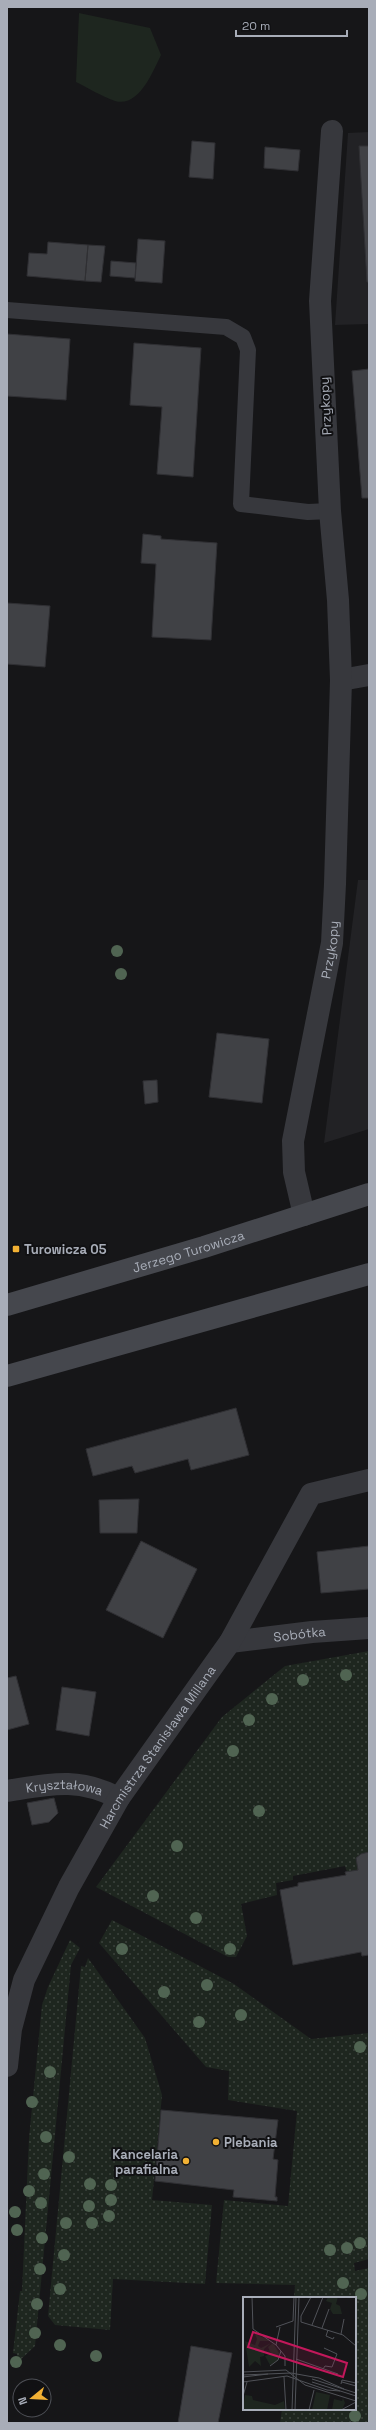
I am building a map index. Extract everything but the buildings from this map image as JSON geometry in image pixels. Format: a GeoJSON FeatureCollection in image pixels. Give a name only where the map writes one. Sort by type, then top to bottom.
{"type":"FeatureCollection","features":[{"type":"Feature","properties":{"kind":"main road","name":"Jerzego Turowicza"},"geometry":{"type":"LineString","coordinates":[[7,1305],[204,1247],[369,1194]]}},
{"type":"Feature","properties":{"kind":"main road"},"geometry":{"type":"LineString","coordinates":[[7,1376],[369,1274]]}},
{"type":"Feature","properties":{"kind":"street","name":"Przykopy"},"geometry":{"type":"LineString","coordinates":[[304,1215],[294,1172],[293,1141],[332,943],[342,680],[338,600],[330,511],[320,301],[332,131]]}},
{"type":"Feature","properties":{"kind":"street"},"geometry":{"type":"LineString","coordinates":[[342,680],[369,674]]}},
{"type":"Feature","properties":{"kind":"street","name":"Harcmistrza Stanisława Millana"},"geometry":{"type":"LineString","coordinates":[[7,2066],[11,2029],[24,1980],[69,1886],[119,1798],[230,1642],[311,1494],[369,1480]]}},
{"type":"Feature","properties":{"kind":"street","name":"Sobótka"},"geometry":{"type":"LineString","coordinates":[[230,1642],[312,1632],[369,1628]]}},
{"type":"Feature","properties":{"kind":"street","name":"Kryształowa"},"geometry":{"type":"LineString","coordinates":[[7,1791],[52,1784],[79,1784],[99,1788],[119,1798]]}},
{"type":"Feature","properties":{"kind":"lane"},"geometry":{"type":"LineString","coordinates":[[7,310],[226,327],[243,337],[248,350],[241,504],[308,512],[330,511]]}},
{"type":"Feature","properties":{"kind":"shaded area"},"geometry":{"type":"Polygon","coordinates":[[[79,13],[150,28],[161,55],[144,87],[131,99],[124,102],[115,101],[76,82],[79,13]]]}},
{"type":"Feature","properties":{"kind":"shaded area"},"geometry":{"type":"Polygon","coordinates":[[[369,132],[369,324],[335,325],[348,133],[369,132]]]}},
{"type":"Feature","properties":{"kind":"shaded area"},"geometry":{"type":"Polygon","coordinates":[[[358,880],[369,880],[369,1129],[324,1143],[358,880]]]}},
{"type":"Feature","properties":{"kind":"shaded area"},"geometry":{"type":"Polygon","coordinates":[[[369,1651],[369,1852],[361,1854],[356,1858],[358,1870],[347,1872],[345,1866],[293,1876],[293,1880],[276,1883],[277,1895],[241,1904],[247,1936],[236,1957],[228,1957],[96,1887],[222,1717],[285,1666],[369,1651]]]}},
{"type":"Feature","properties":{"kind":"shaded area"},"geometry":{"type":"Polygon","coordinates":[[[112,1920],[234,1984],[311,2039],[369,2033],[369,2259],[354,2263],[355,2271],[369,2268],[369,2423],[280,2423],[282,2410],[356,2410],[356,2297],[294,2297],[295,2285],[216,2283],[224,2200],[288,2206],[297,2111],[228,2100],[229,2071],[206,2067],[99,1943],[112,1920]]]}},
{"type":"Feature","properties":{"kind":"shaded area"},"geometry":{"type":"Polygon","coordinates":[[[70,1940],[80,1948],[71,1965],[35,2346],[16,2364],[17,2354],[13,2353],[20,2291],[22,2291],[29,2138],[42,2005],[48,1987],[70,1940]]]}},
{"type":"Feature","properties":{"kind":"shaded area"},"geometry":{"type":"Polygon","coordinates":[[[88,1958],[145,2038],[162,2095],[152,2200],[212,2205],[205,2284],[113,2279],[110,2330],[55,2325],[48,2316],[81,1966],[85,1967],[88,1958]]]}},
{"type":"Feature","properties":{"kind":"place","name":"Turowicza 05"},"geometry":{"type":"Point","coordinates":[16,1249]}},
{"type":"Feature","properties":{"kind":"place","name":"Plebania"},"geometry":{"type":"Point","coordinates":[216,2142]}},
{"type":"Feature","properties":{"kind":"place","name":"Kancelaria parafialna"},"geometry":{"type":"Point","coordinates":[186,2161]}}]}
